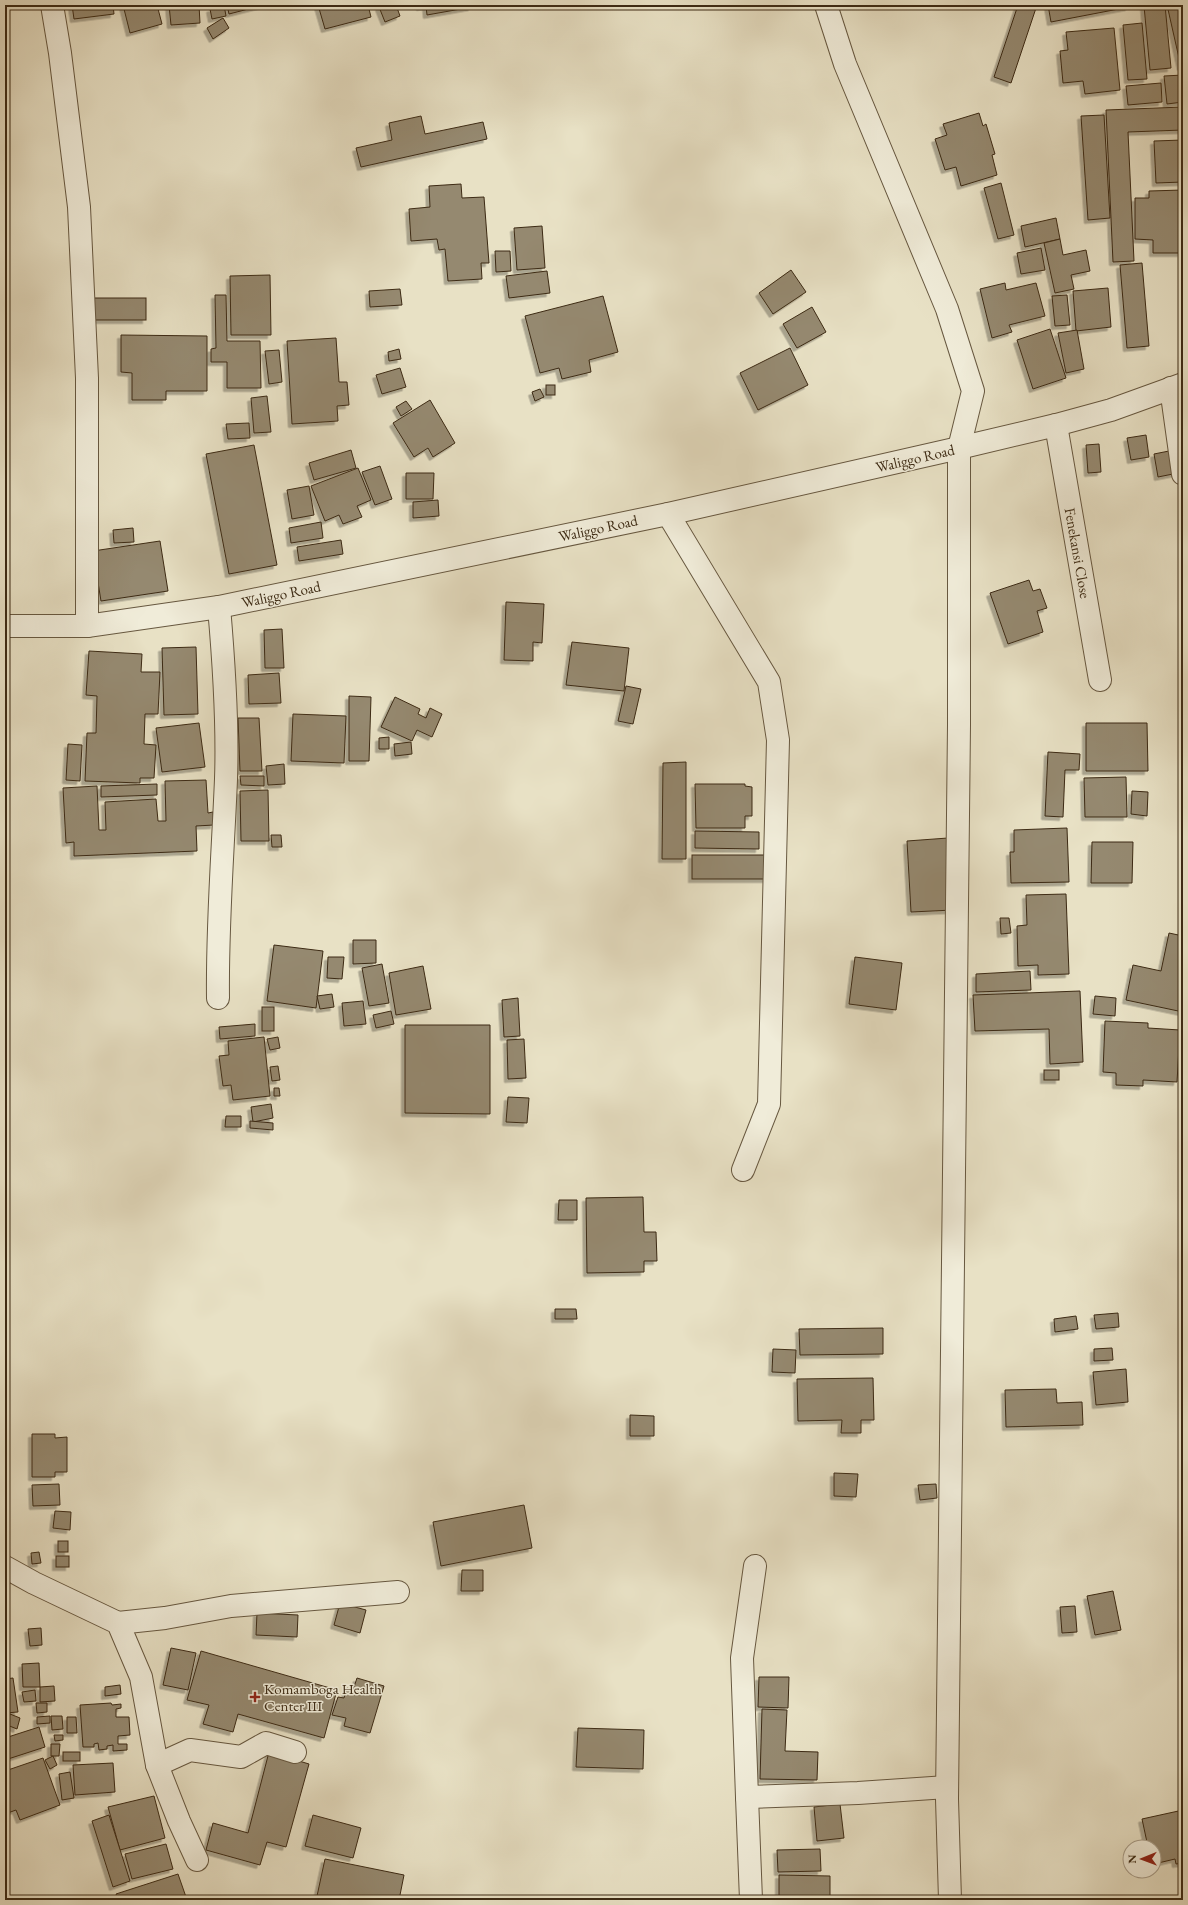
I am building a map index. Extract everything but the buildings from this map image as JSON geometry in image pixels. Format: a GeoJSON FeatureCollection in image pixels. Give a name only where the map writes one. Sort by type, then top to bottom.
{"type":"FeatureCollection","features":[{"type":"Feature","properties":{"kind":"street"},"geometry":{"type":"LineString","coordinates":[[52,5],[60,53],[80,207],[87,378],[87,626]]}},
{"type":"Feature","properties":{"kind":"street"},"geometry":{"type":"LineString","coordinates":[[826,5],[845,64],[947,309],[973,391],[960,448],[959,725],[947,1787],[950,1900]]}},
{"type":"Feature","properties":{"kind":"street"},"geometry":{"type":"LineString","coordinates":[[1177,386],[1183,474]]}},
{"type":"Feature","properties":{"kind":"street","name":"Waliggo Road"},"geometry":{"type":"LineString","coordinates":[[5,626],[87,626],[219,607],[668,514],[1056,426],[1111,410],[1177,386]]}},
{"type":"Feature","properties":{"kind":"street","name":"Fenekansi Close"},"geometry":{"type":"LineString","coordinates":[[1056,426],[1100,680]]}},
{"type":"Feature","properties":{"kind":"street"},"geometry":{"type":"LineString","coordinates":[[668,514],[769,682],[778,740],[769,1104],[743,1170]]}},
{"type":"Feature","properties":{"kind":"street"},"geometry":{"type":"LineString","coordinates":[[218,998],[219,898],[226,778],[225,678],[219,607]]}},
{"type":"Feature","properties":{"kind":"street"},"geometry":{"type":"LineString","coordinates":[[751,1900],[742,1658],[755,1566]]}},
{"type":"Feature","properties":{"kind":"street"},"geometry":{"type":"LineString","coordinates":[[5,1567],[34,1583],[118,1623],[165,1618],[231,1606],[398,1592]]}},
{"type":"Feature","properties":{"kind":"street"},"geometry":{"type":"LineString","coordinates":[[118,1623],[141,1677],[157,1765],[179,1821],[197,1860]]}},
{"type":"Feature","properties":{"kind":"street"},"geometry":{"type":"LineString","coordinates":[[157,1765],[190,1750],[241,1757],[266,1743],[295,1752]]}},
{"type":"Feature","properties":{"kind":"street"},"geometry":{"type":"LineString","coordinates":[[747,1797],[858,1794],[947,1787]]}},
{"type":"Feature","properties":{"kind":"place","name":"Komamboga Health Center III"},"geometry":{"type":"Point","coordinates":[255,1697]}}]}
